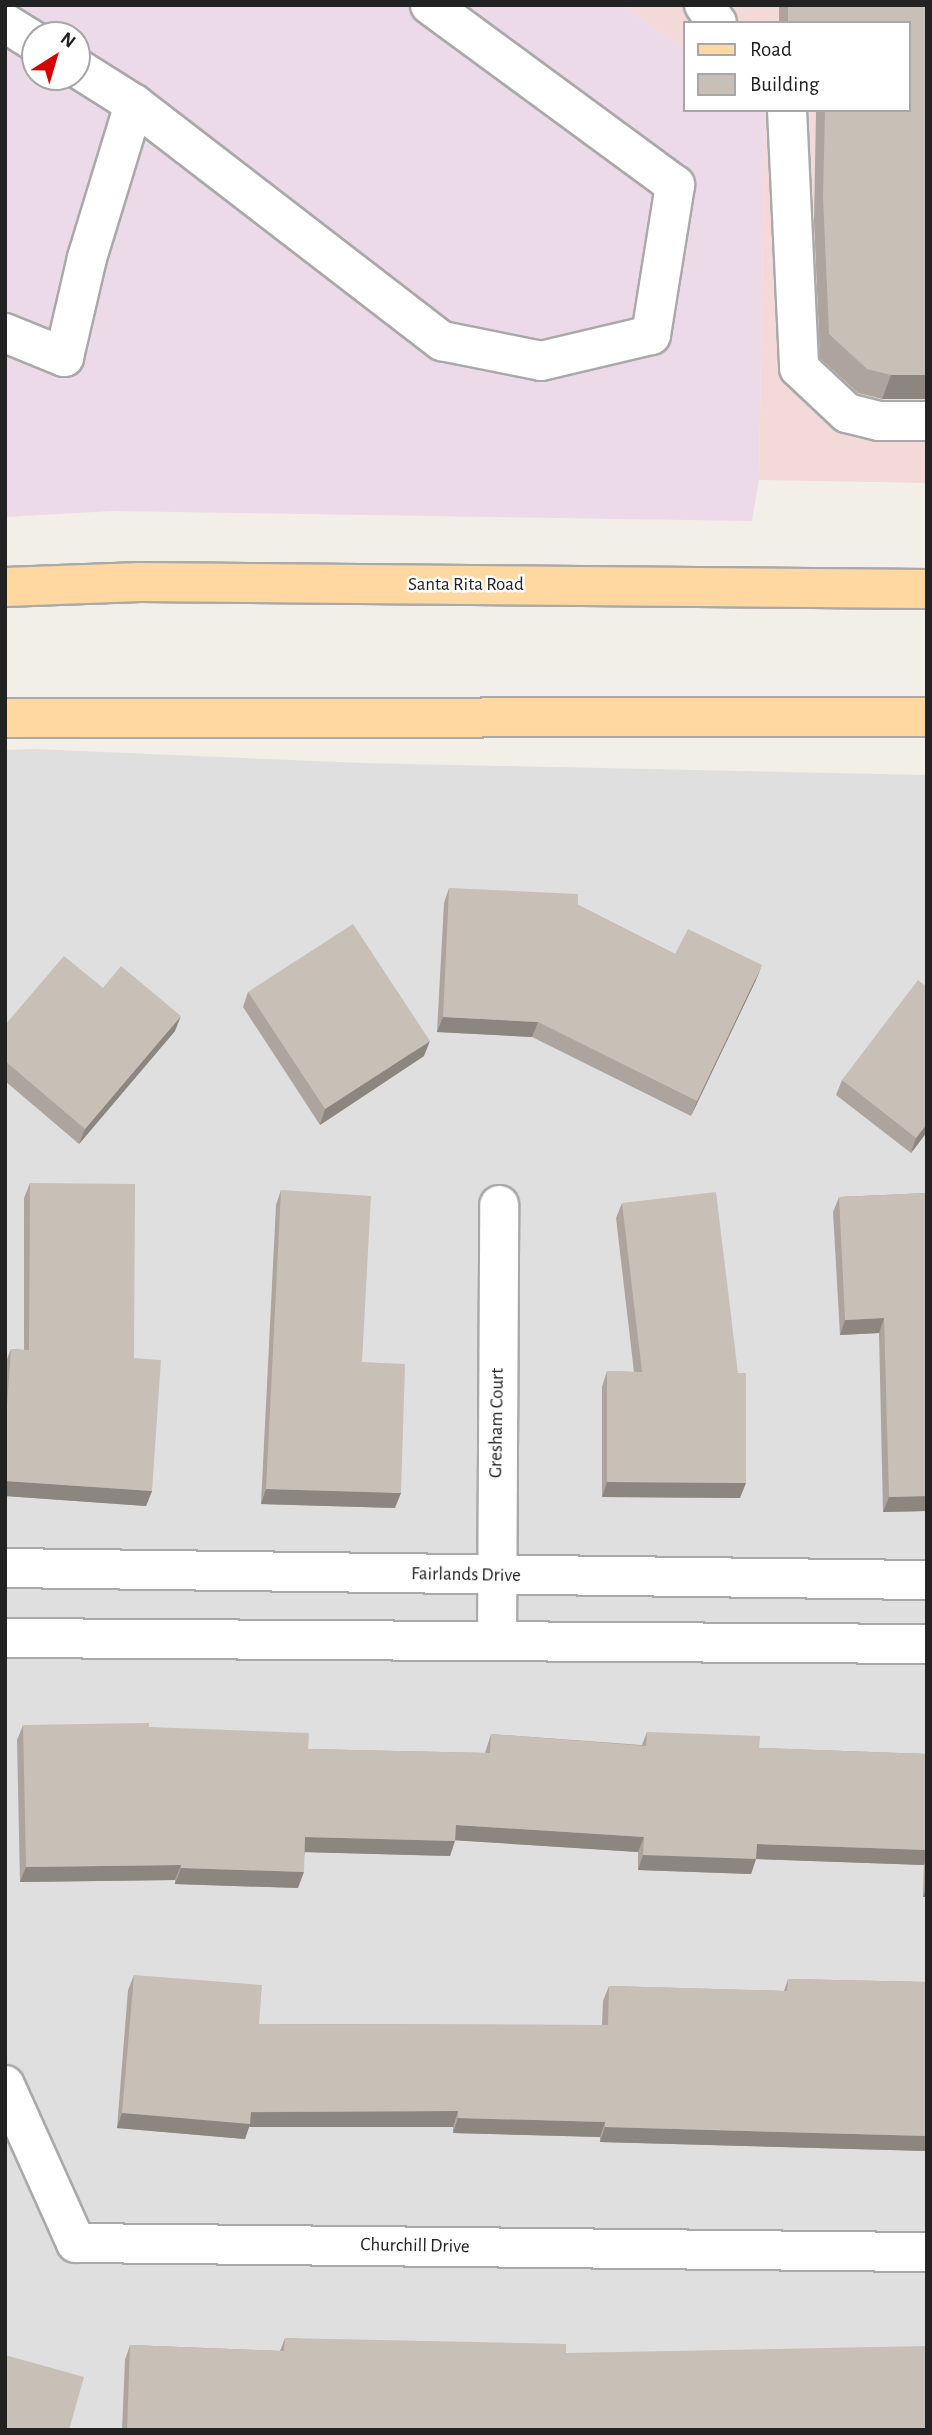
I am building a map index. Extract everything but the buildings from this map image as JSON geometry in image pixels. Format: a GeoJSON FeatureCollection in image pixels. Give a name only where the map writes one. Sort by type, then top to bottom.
{"type":"FeatureCollection","features":[{"type":"Feature","properties":{"kind":"main road","name":"Santa Rita Road"},"geometry":{"type":"LineString","coordinates":[[5,587],[140,582],[927,589]]}},
{"type":"Feature","properties":{"kind":"main road"},"geometry":{"type":"LineString","coordinates":[[5,718],[927,717]]}},
{"type":"Feature","properties":{"kind":"street"},"geometry":{"type":"LineString","coordinates":[[91,77],[134,104],[442,341],[541,361],[651,335],[675,185],[430,5]]}},
{"type":"Feature","properties":{"kind":"street"},"geometry":{"type":"LineString","coordinates":[[704,5],[716,21]]}},
{"type":"Feature","properties":{"kind":"street"},"geometry":{"type":"LineString","coordinates":[[5,23],[21,33]]}},
{"type":"Feature","properties":{"kind":"street"},"geometry":{"type":"LineString","coordinates":[[5,333],[64,357],[87,258],[134,104]]}},
{"type":"Feature","properties":{"kind":"street"},"geometry":{"type":"LineString","coordinates":[[787,112],[799,368],[847,413],[879,421],[927,421]]}},
{"type":"Feature","properties":{"kind":"street","name":"Gresham Court"},"geometry":{"type":"LineString","coordinates":[[497,1641],[495,1576],[499,1205]]}},
{"type":"Feature","properties":{"kind":"street","name":"Fairlands Drive"},"geometry":{"type":"LineString","coordinates":[[5,1568],[927,1580]]}},
{"type":"Feature","properties":{"kind":"street"},"geometry":{"type":"LineString","coordinates":[[5,1637],[927,1644]]}},
{"type":"Feature","properties":{"kind":"street","name":"Churchill Drive"},"geometry":{"type":"LineString","coordinates":[[5,2085],[76,2242],[927,2252]]}},
{"type":"Feature","properties":{"kind":"shaded area"},"geometry":{"type":"Polygon","coordinates":[[[5,5],[622,5],[684,49],[684,112],[765,112],[759,480],[752,521],[112,511],[5,517],[5,5]]]}},
{"type":"Feature","properties":{"kind":"shaded area"},"geometry":{"type":"Polygon","coordinates":[[[622,5],[927,5],[927,483],[759,480],[765,112],[911,112],[911,21],[684,21],[684,49],[622,5]]]}},
{"type":"Feature","properties":{"kind":"shaded area"},"geometry":{"type":"Polygon","coordinates":[[[5,750],[362,763],[927,775],[927,2430],[5,2430],[5,750]]]}}]}
